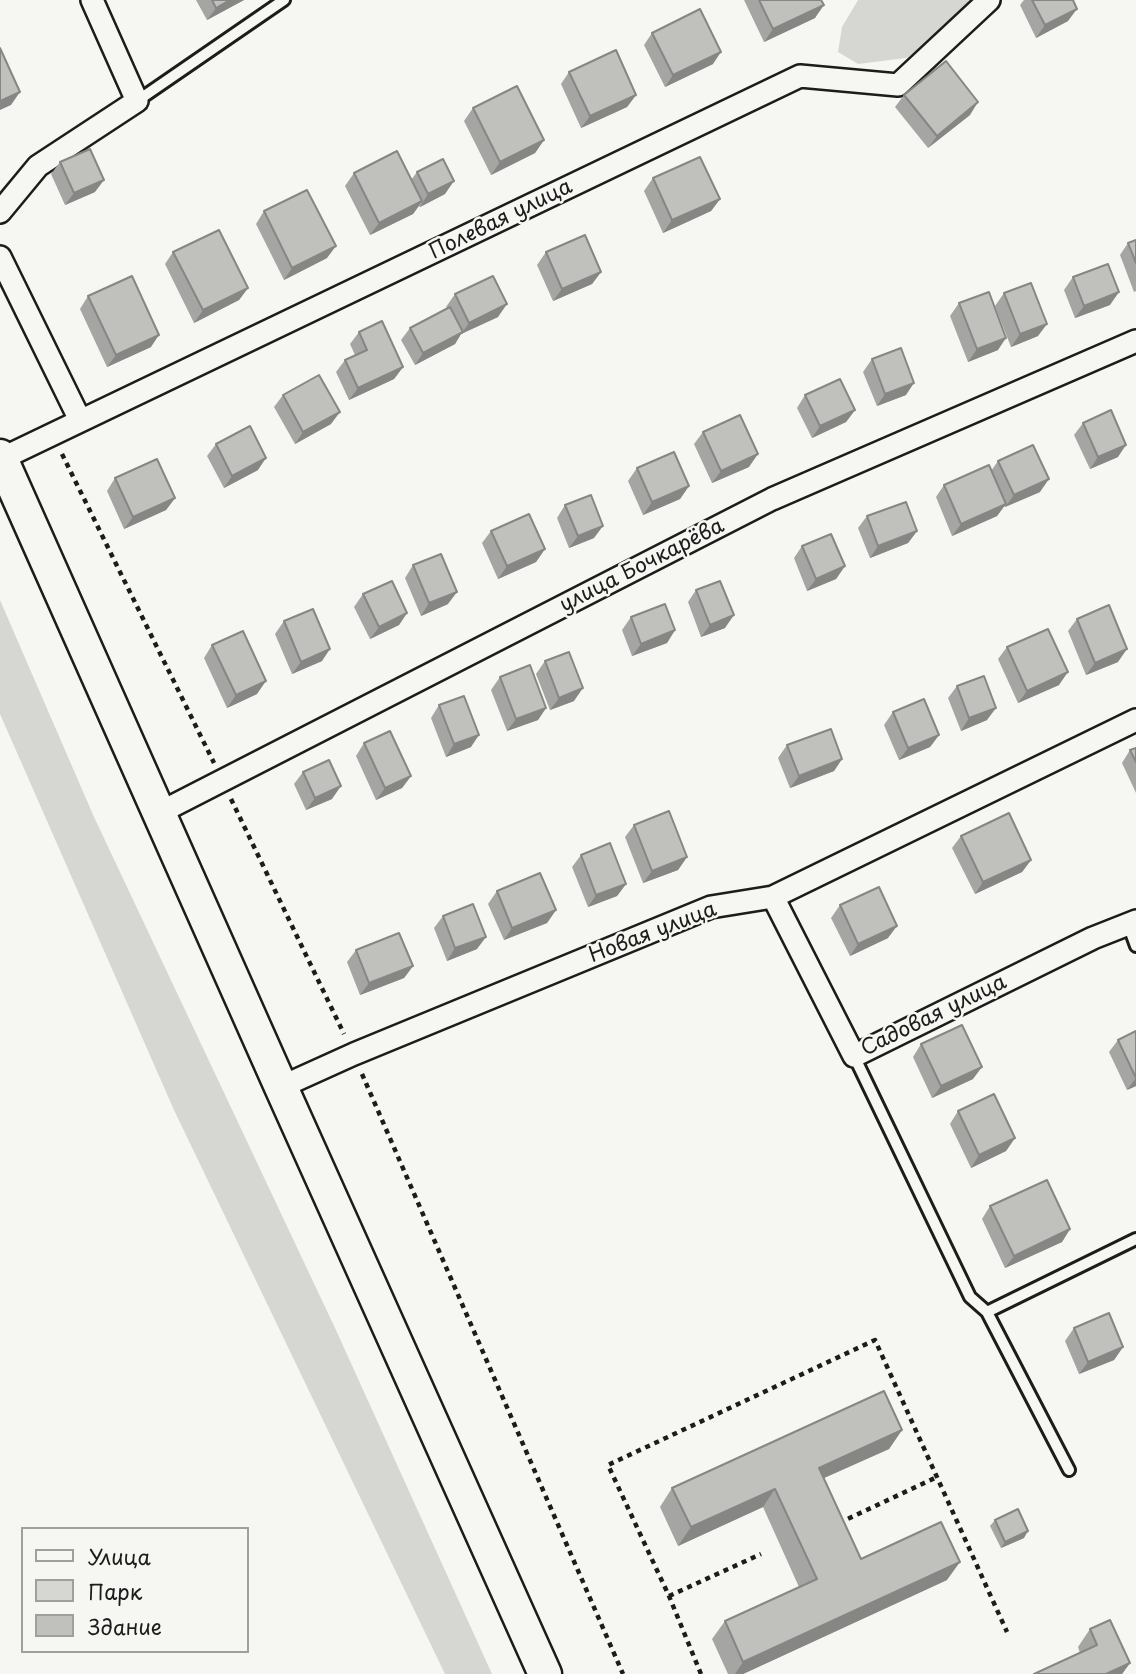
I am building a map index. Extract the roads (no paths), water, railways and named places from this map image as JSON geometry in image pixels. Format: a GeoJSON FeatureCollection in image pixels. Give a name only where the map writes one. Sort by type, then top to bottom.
{"type":"FeatureCollection","features":[{"type":"Feature","properties":{"kind":"main road"},"geometry":{"type":"LineString","coordinates":[[1,457],[545,1674]]}},
{"type":"Feature","properties":{"kind":"street"},"geometry":{"type":"LineString","coordinates":[[0,212],[37,166],[137,101],[92,0]]}},
{"type":"Feature","properties":{"kind":"street","name":"Полевая улица"},"geometry":{"type":"LineString","coordinates":[[1,457],[800,76],[898,85],[989,0]]}},
{"type":"Feature","properties":{"kind":"street"},"geometry":{"type":"LineString","coordinates":[[0,257],[80,420]]}},
{"type":"Feature","properties":{"kind":"street","name":"улица Бочкарёва"},"geometry":{"type":"LineString","coordinates":[[159,813],[772,499],[1136,341]]}},
{"type":"Feature","properties":{"kind":"street","name":"Новая улица"},"geometry":{"type":"LineString","coordinates":[[281,1087],[354,1054],[711,907],[773,897],[1136,720]]}},
{"type":"Feature","properties":{"kind":"street","name":"Садовая улица"},"geometry":{"type":"LineString","coordinates":[[773,897],[854,1056],[1093,938],[1132,922]]}},
{"type":"Feature","properties":{"kind":"lane"},"geometry":{"type":"LineString","coordinates":[[137,101],[284,0]]}},
{"type":"Feature","properties":{"kind":"lane"},"geometry":{"type":"LineString","coordinates":[[1132,922],[1136,946]]}},
{"type":"Feature","properties":{"kind":"lane"},"geometry":{"type":"LineString","coordinates":[[854,1056],[970,1297],[987,1312],[1069,1470]]}},
{"type":"Feature","properties":{"kind":"lane"},"geometry":{"type":"LineString","coordinates":[[987,1312],[1136,1239]]}}]}
